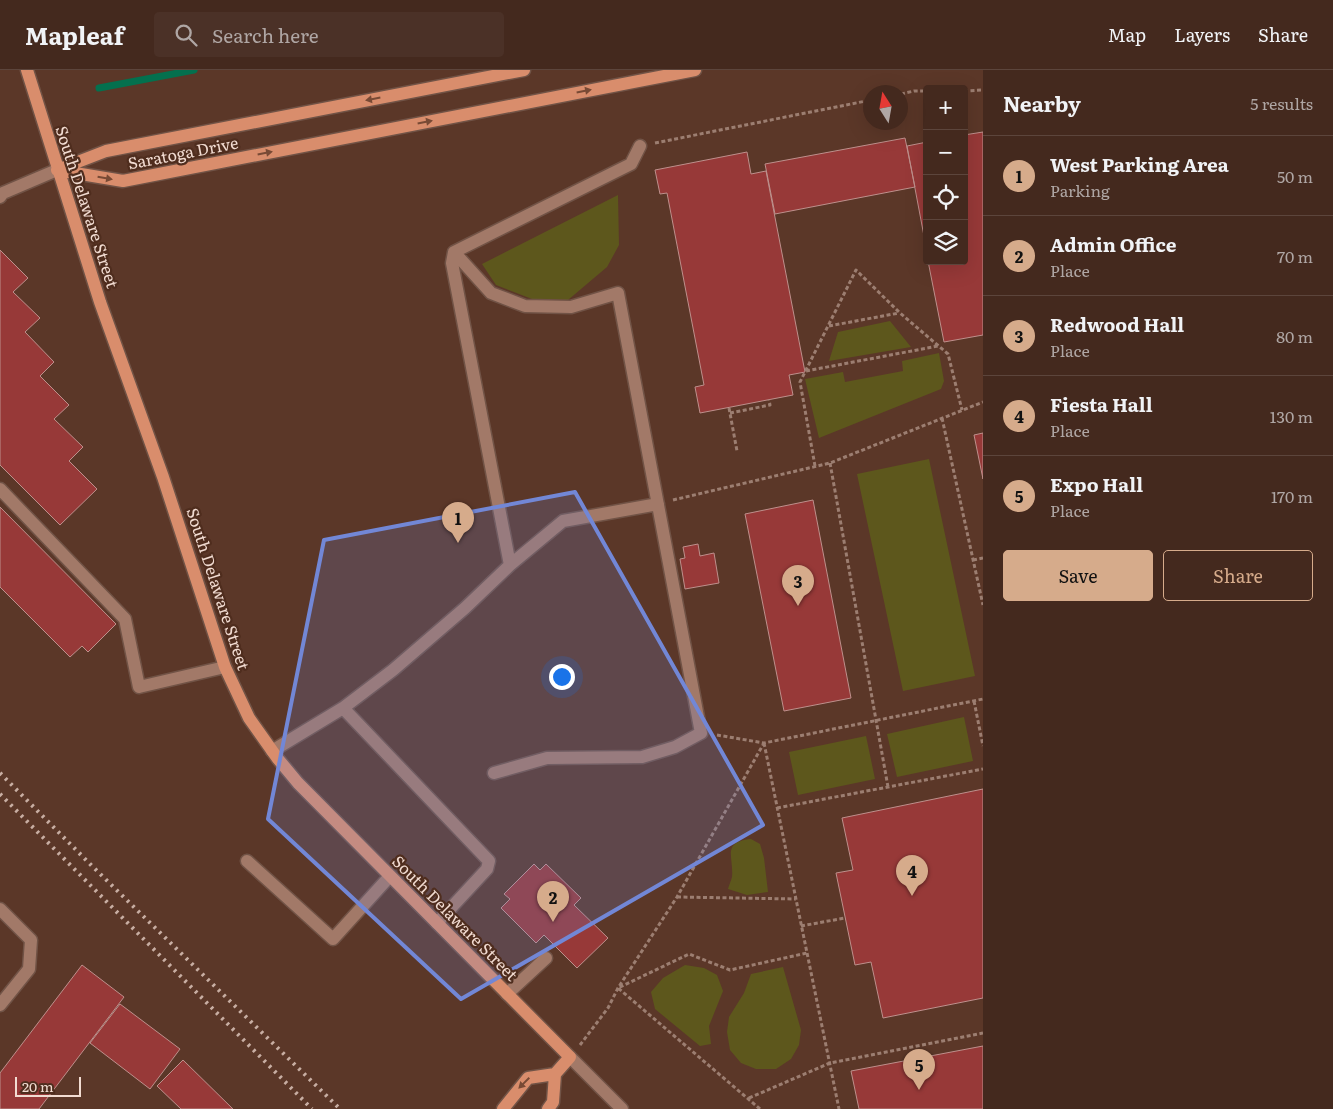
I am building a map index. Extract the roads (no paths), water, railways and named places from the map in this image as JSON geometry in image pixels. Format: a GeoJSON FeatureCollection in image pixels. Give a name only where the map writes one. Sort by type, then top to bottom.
{"type":"FeatureCollection","features":[{"type":"Feature","properties":{"kind":"main road","name":"South Delaware Street"},"geometry":{"type":"LineString","coordinates":[[27,70],[57,170],[116,350],[176,516],[225,667],[249,718],[272,751],[304,788],[570,1057]]}},
{"type":"Feature","properties":{"kind":"main road","name":"Saratoga Drive"},"geometry":{"type":"LineString","coordinates":[[57,170],[106,151],[524,70]]}},
{"type":"Feature","properties":{"kind":"main road","name":"Saratoga Drive"},"geometry":{"type":"LineString","coordinates":[[57,170],[122,181],[695,70]]}},
{"type":"Feature","properties":{"kind":"main road"},"geometry":{"type":"LineString","coordinates":[[548,1109],[553,1102],[555,1074],[570,1057]]}},
{"type":"Feature","properties":{"kind":"main road"},"geometry":{"type":"LineString","coordinates":[[502,1109],[528,1078],[555,1074]]}},
{"type":"Feature","properties":{"kind":"street"},"geometry":{"type":"LineString","coordinates":[[454,252],[631,164],[640,146]]}},
{"type":"Feature","properties":{"kind":"street"},"geometry":{"type":"LineString","coordinates":[[0,197],[3,193],[57,170]]}},
{"type":"Feature","properties":{"kind":"street"},"geometry":{"type":"LineString","coordinates":[[454,252],[491,293],[525,306],[571,307],[618,293],[701,733],[675,747],[642,757],[547,758],[494,772]]}},
{"type":"Feature","properties":{"kind":"street"},"geometry":{"type":"LineString","coordinates":[[454,252],[452,263],[510,564]]}},
{"type":"Feature","properties":{"kind":"street"},"geometry":{"type":"LineString","coordinates":[[0,489],[125,619],[139,687],[225,667]]}},
{"type":"Feature","properties":{"kind":"street"},"geometry":{"type":"LineString","coordinates":[[272,751],[343,708],[393,670],[465,608],[510,564],[563,521],[658,504]]}},
{"type":"Feature","properties":{"kind":"street"},"geometry":{"type":"LineString","coordinates":[[343,708],[489,861],[487,869],[437,923]]}},
{"type":"Feature","properties":{"kind":"street"},"geometry":{"type":"LineString","coordinates":[[247,861],[333,939],[390,876]]}},
{"type":"Feature","properties":{"kind":"street"},"geometry":{"type":"LineString","coordinates":[[0,909],[31,940],[29,969],[0,1005]]}},
{"type":"Feature","properties":{"kind":"street"},"geometry":{"type":"LineString","coordinates":[[507,994],[546,958]]}},
{"type":"Feature","properties":{"kind":"street","name":"South Delaware Street"},"geometry":{"type":"LineString","coordinates":[[570,1057],[622,1109]]}},
{"type":"Feature","properties":{"kind":"waterway"},"geometry":{"type":"LineString","coordinates":[[99,88],[194,70]]}},
{"type":"Feature","properties":{"kind":"railway"},"geometry":{"type":"LineString","coordinates":[[0,773],[340,1109]]}},
{"type":"Feature","properties":{"kind":"railway"},"geometry":{"type":"LineString","coordinates":[[0,794],[312,1109]]}},
{"type":"Feature","properties":{"kind":"place","name":"West Parking Area"},"geometry":{"type":"Point","coordinates":[458,543]}},
{"type":"Feature","properties":{"kind":"place","name":"Redwood Hall"},"geometry":{"type":"Point","coordinates":[798,606]}},
{"type":"Feature","properties":{"kind":"place","name":"Fiesta Hall"},"geometry":{"type":"Point","coordinates":[912,896]}},
{"type":"Feature","properties":{"kind":"place","name":"Admin Office"},"geometry":{"type":"Point","coordinates":[553,922]}},
{"type":"Feature","properties":{"kind":"place","name":"Expo Hall"},"geometry":{"type":"Point","coordinates":[919,1090]}}]}
